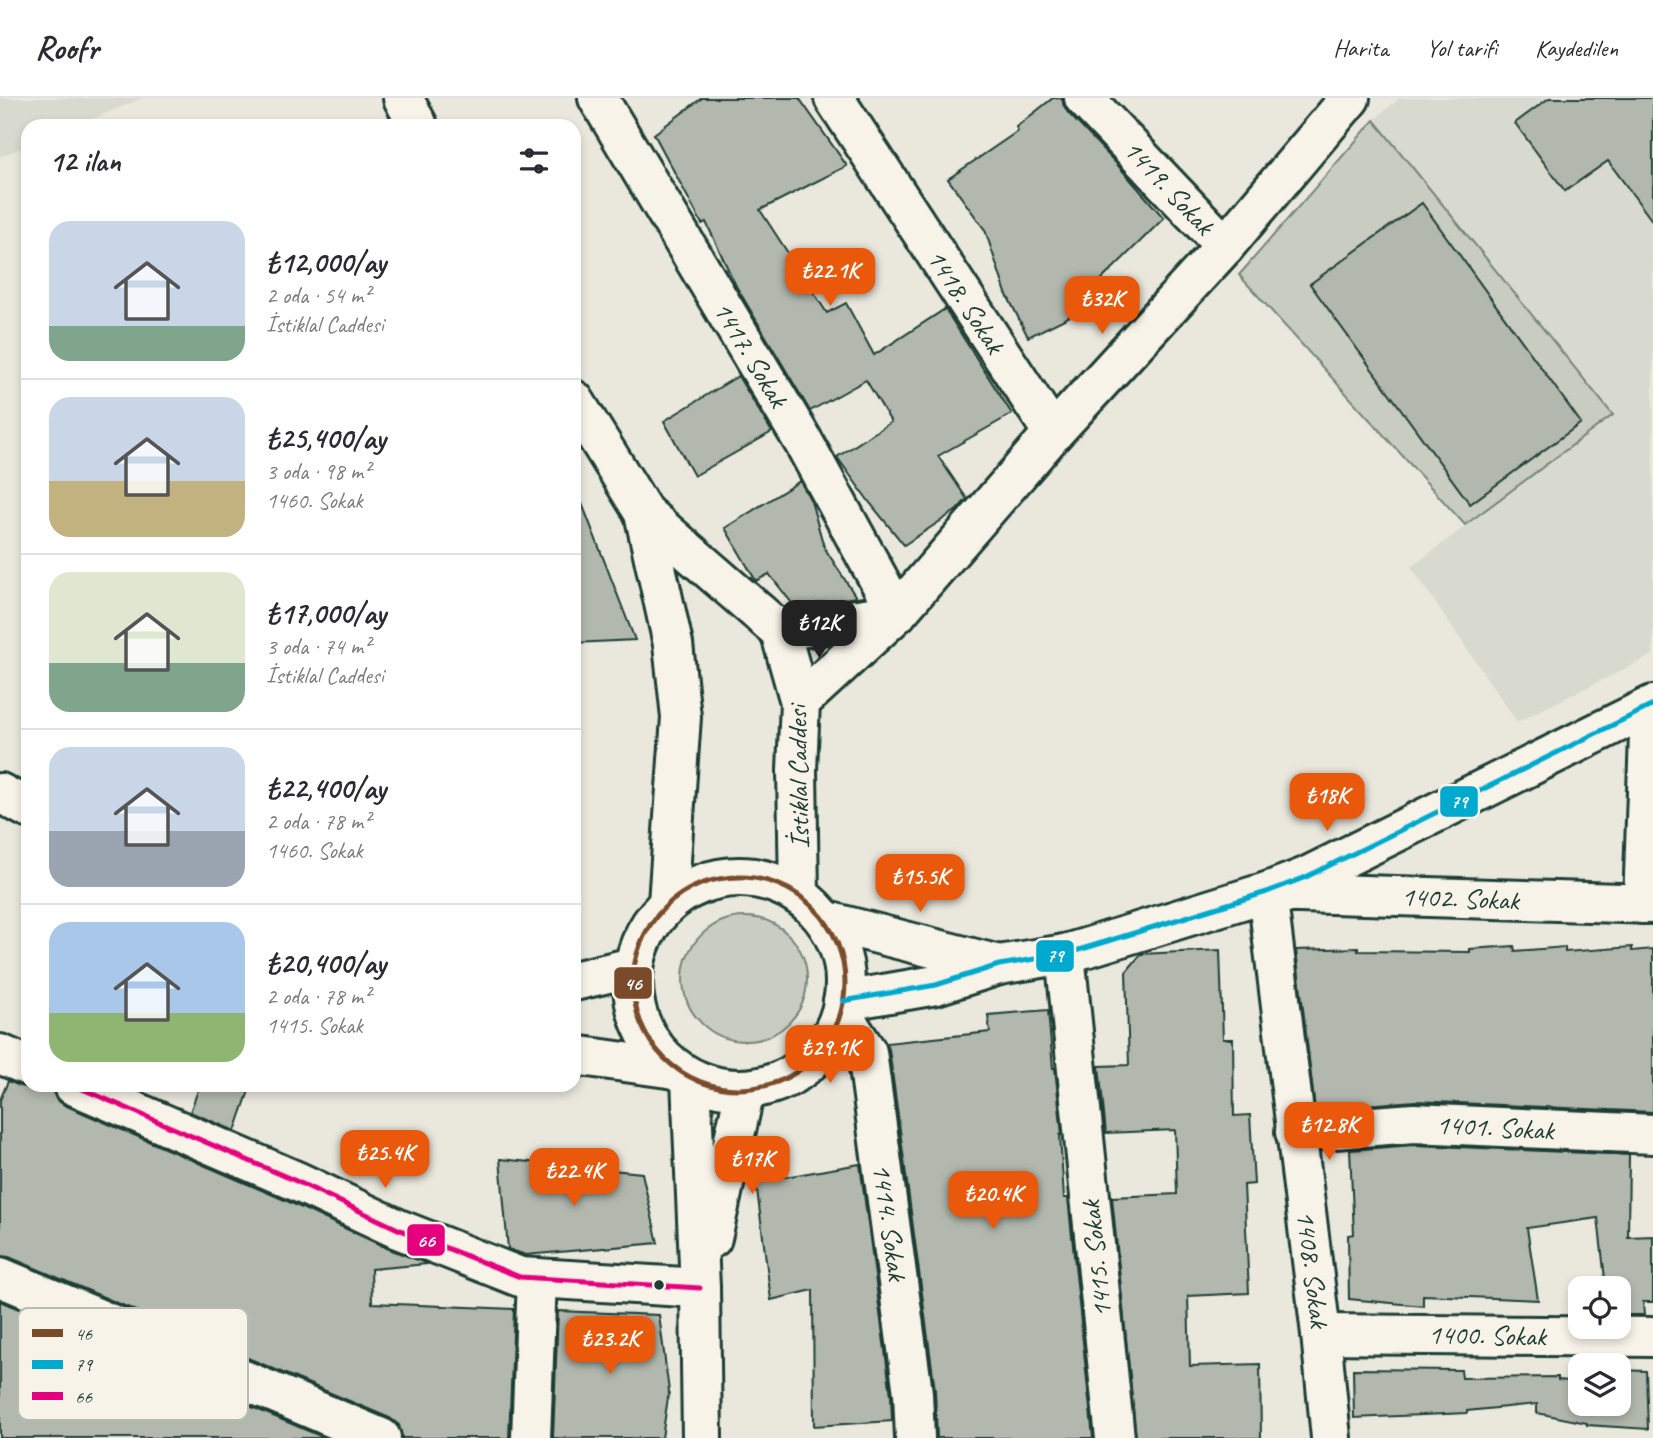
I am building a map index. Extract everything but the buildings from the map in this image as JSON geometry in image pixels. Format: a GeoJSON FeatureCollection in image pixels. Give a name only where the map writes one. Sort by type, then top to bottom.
{"type":"FeatureCollection","features":[{"type":"Feature","properties":{"kind":"street"},"geometry":{"type":"LineString","coordinates":[[403,98],[414,119]]}},
{"type":"Feature","properties":{"kind":"street","name":"1417. Sokak"},"geometry":{"type":"LineString","coordinates":[[598,98],[803,441],[897,613]]}},
{"type":"Feature","properties":{"kind":"street","name":"1418. Sokak"},"geometry":{"type":"LineString","coordinates":[[834,98],[1053,433]]}},
{"type":"Feature","properties":{"kind":"street","name":"1419. Sokak"},"geometry":{"type":"LineString","coordinates":[[1084,98],[1225,246]]}},
{"type":"Feature","properties":{"kind":"street"},"geometry":{"type":"LineString","coordinates":[[800,702],[897,613],[1053,433],[1225,246],[1343,101]]}},
{"type":"Feature","properties":{"kind":"street"},"geometry":{"type":"LineString","coordinates":[[581,411],[644,513],[780,631],[897,613]]}},
{"type":"Feature","properties":{"kind":"street"},"geometry":{"type":"LineString","coordinates":[[644,513],[673,643],[681,717],[668,903]]}},
{"type":"Feature","properties":{"kind":"street","name":"İstiklal Caddesi"},"geometry":{"type":"LineString","coordinates":[[780,631],[800,702],[797,770],[799,895]]}},
{"type":"Feature","properties":{"kind":"street"},"geometry":{"type":"LineString","coordinates":[[843,1008],[936,985],[999,965],[1065,954],[1267,892],[1306,877],[1651,706],[1648,904]]}},
{"type":"Feature","properties":{"kind":"street"},"geometry":{"type":"LineString","coordinates":[[0,793],[21,804]]}},
{"type":"Feature","properties":{"kind":"street"},"geometry":{"type":"LineString","coordinates":[[581,1056],[683,1074],[708,1085],[727,1089],[745,1090],[778,1083],[806,1067],[828,1043],[843,1008],[846,982],[841,950],[827,921],[799,895],[768,880],[733,876],[699,884],[668,903],[645,933],[633,967],[633,996],[640,1024],[654,1048],[683,1074],[700,1288],[702,1438]]}},
{"type":"Feature","properties":{"kind":"street","name":"1402. Sokak"},"geometry":{"type":"LineString","coordinates":[[1267,892],[1648,904]]}},
{"type":"Feature","properties":{"kind":"street","name":"1408. Sokak"},"geometry":{"type":"LineString","coordinates":[[1267,892],[1321,1334],[1331,1438]]}},
{"type":"Feature","properties":{"kind":"street"},"geometry":{"type":"LineString","coordinates":[[827,921],[999,965]]}},
{"type":"Feature","properties":{"kind":"street","name":"1415. Sokak"},"geometry":{"type":"LineString","coordinates":[[1065,954],[1115,1438]]}},
{"type":"Feature","properties":{"kind":"street"},"geometry":{"type":"LineString","coordinates":[[581,979],[633,967]]}},
{"type":"Feature","properties":{"kind":"street","name":"1414. Sokak"},"geometry":{"type":"LineString","coordinates":[[843,1008],[867,1052],[913,1392],[915,1438]]}},
{"type":"Feature","properties":{"kind":"street"},"geometry":{"type":"LineString","coordinates":[[0,1054],[21,1063]]}},
{"type":"Feature","properties":{"kind":"street"},"geometry":{"type":"LineString","coordinates":[[700,1288],[745,1090]]}},
{"type":"Feature","properties":{"kind":"street"},"geometry":{"type":"LineString","coordinates":[[89,1092],[296,1181],[398,1229],[520,1277],[700,1288]]}},
{"type":"Feature","properties":{"kind":"street","name":"1401. Sokak"},"geometry":{"type":"LineString","coordinates":[[1295,1132],[1414,1123],[1653,1135]]}},
{"type":"Feature","properties":{"kind":"street"},"geometry":{"type":"LineString","coordinates":[[0,1277],[73,1308]]}},
{"type":"Feature","properties":{"kind":"street"},"geometry":{"type":"LineString","coordinates":[[531,1438],[537,1278]]}},
{"type":"Feature","properties":{"kind":"street","name":"1400. Sokak"},"geometry":{"type":"LineString","coordinates":[[1321,1334],[1653,1337]]}},
{"type":"Feature","properties":{"kind":"street"},"geometry":{"type":"LineString","coordinates":[[248,1382],[381,1438]]}},
{"type":"Feature","properties":{"kind":"shaded area"},"geometry":{"type":"Polygon","coordinates":[[[0,98],[143,98],[92,119],[21,119],[21,148],[0,157],[0,98]]]}},
{"type":"Feature","properties":{"kind":"shaded area"},"geometry":{"type":"Polygon","coordinates":[[[1399,98],[1653,98],[1653,655],[1517,722],[1411,567],[1613,415],[1374,120],[1399,98]]]}},
{"type":"Feature","properties":{"kind":"shaded area"},"geometry":{"type":"Polygon","coordinates":[[[1374,120],[1613,415],[1465,525],[1239,275],[1374,120]]]}},
{"type":"Feature","properties":{"kind":"shaded area"},"geometry":{"type":"Polygon","coordinates":[[[745,917],[769,922],[789,935],[802,955],[807,979],[802,1003],[789,1023],[769,1036],[745,1041],[721,1036],[701,1023],[688,1003],[683,979],[688,955],[701,935],[721,922],[745,917]]]}},
{"type":"Feature","properties":{"kind":"transit line","name":"79"},"geometry":{"type":"LineString","coordinates":[[843,1001],[936,985],[999,965],[1065,954],[1267,892],[1306,877],[1653,705]]}},
{"type":"Feature","properties":{"kind":"transit line","name":"46"},"geometry":{"type":"LineString","coordinates":[[739,877],[780,885],[814,908],[837,942],[845,983],[837,1024],[814,1058],[780,1081],[739,1089],[698,1081],[664,1058],[641,1024],[633,983],[641,942],[664,908],[698,885],[739,877]]}},
{"type":"Feature","properties":{"kind":"transit line","name":"66"},"geometry":{"type":"LineString","coordinates":[[89,1092],[296,1181],[398,1229],[520,1277],[700,1288]]}}]}
